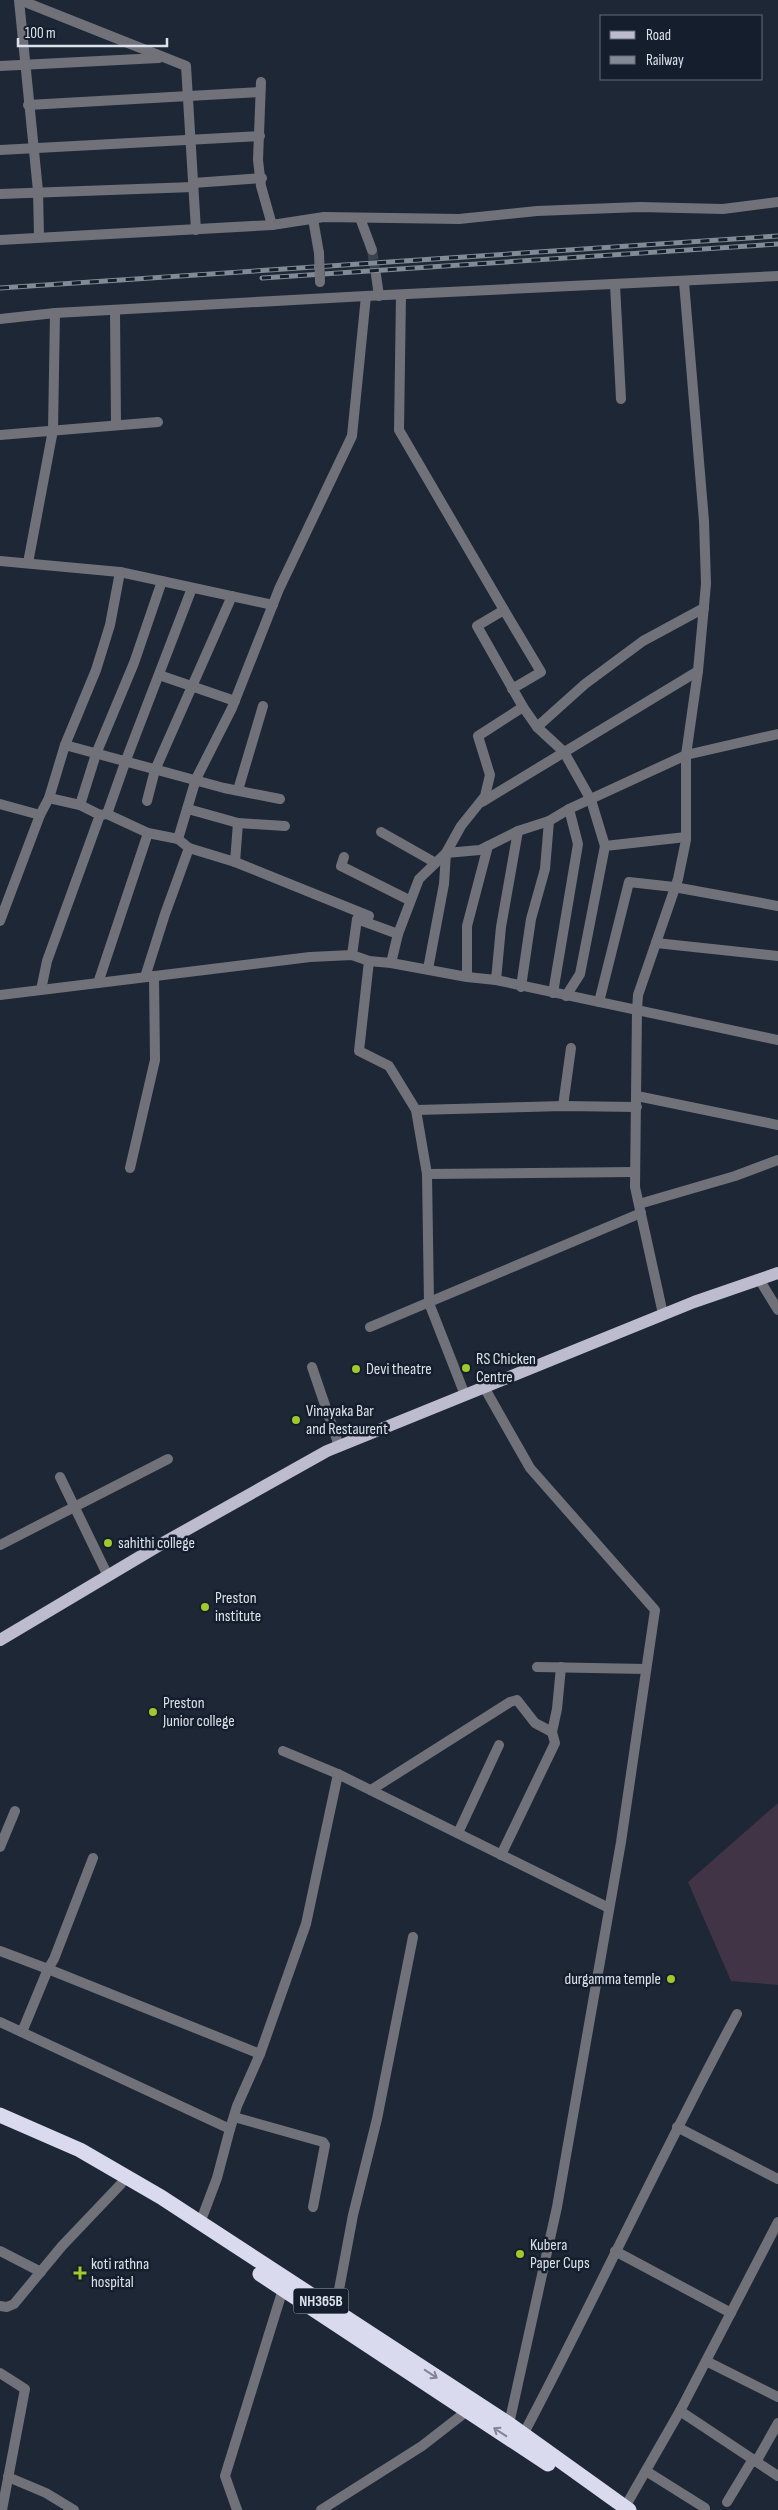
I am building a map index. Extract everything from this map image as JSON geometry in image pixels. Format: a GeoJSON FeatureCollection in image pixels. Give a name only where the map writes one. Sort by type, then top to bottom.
{"type":"FeatureCollection","features":[{"type":"Feature","properties":{"kind":"highway","name":"NH365B"},"geometry":{"type":"LineString","coordinates":[[0,2115],[80,2150],[200,2223],[509,2424],[622,2509]]}},
{"type":"Feature","properties":{"kind":"highway","name":"NH365B"},"geometry":{"type":"LineString","coordinates":[[0,2125],[64,2153],[145,2197],[576,2483],[622,2509]]}},
{"type":"Feature","properties":{"kind":"main road"},"geometry":{"type":"LineString","coordinates":[[0,1640],[163,1543],[340,1446],[663,1314],[778,1273]]}},
{"type":"Feature","properties":{"kind":"street"},"geometry":{"type":"LineString","coordinates":[[39,236],[38,191],[28,105],[20,0],[186,66],[186,97],[191,140],[196,230]]}},
{"type":"Feature","properties":{"kind":"street"},"geometry":{"type":"LineString","coordinates":[[0,66],[163,58]]}},
{"type":"Feature","properties":{"kind":"street"},"geometry":{"type":"LineString","coordinates":[[28,105],[186,97],[260,87],[258,160],[262,178],[261,186],[272,225]]}},
{"type":"Feature","properties":{"kind":"street"},"geometry":{"type":"LineString","coordinates":[[0,150],[260,136]]}},
{"type":"Feature","properties":{"kind":"street"},"geometry":{"type":"LineString","coordinates":[[193,187],[193,183],[262,178]]}},
{"type":"Feature","properties":{"kind":"street"},"geometry":{"type":"LineString","coordinates":[[0,194],[38,191],[193,187]]}},
{"type":"Feature","properties":{"kind":"street"},"geometry":{"type":"LineString","coordinates":[[0,240],[39,236],[272,225],[313,218],[459,219],[537,211],[640,207],[724,209],[778,202]]}},
{"type":"Feature","properties":{"kind":"street"},"geometry":{"type":"LineString","coordinates":[[313,218],[319,253],[322,299]]}},
{"type":"Feature","properties":{"kind":"street"},"geometry":{"type":"LineString","coordinates":[[360,218],[372,250]]}},
{"type":"Feature","properties":{"kind":"street"},"geometry":{"type":"LineString","coordinates":[[376,275],[379,296]]}},
{"type":"Feature","properties":{"kind":"street"},"geometry":{"type":"LineString","coordinates":[[0,319],[55,313],[778,276]]}},
{"type":"Feature","properties":{"kind":"street"},"geometry":{"type":"LineString","coordinates":[[663,1314],[635,1187],[637,1010],[638,995],[674,887],[686,837],[686,756],[698,671],[706,584],[704,521],[684,282]]}},
{"type":"Feature","properties":{"kind":"street"},"geometry":{"type":"LineString","coordinates":[[615,285],[621,399]]}},
{"type":"Feature","properties":{"kind":"street"},"geometry":{"type":"LineString","coordinates":[[401,294],[399,430],[541,672],[512,689]]}},
{"type":"Feature","properties":{"kind":"street"},"geometry":{"type":"LineString","coordinates":[[178,839],[196,778],[235,702],[273,605],[352,436],[366,296]]}},
{"type":"Feature","properties":{"kind":"street"},"geometry":{"type":"LineString","coordinates":[[116,311],[116,424]]}},
{"type":"Feature","properties":{"kind":"street"},"geometry":{"type":"LineString","coordinates":[[28,563],[53,430],[55,313]]}},
{"type":"Feature","properties":{"kind":"street"},"geometry":{"type":"LineString","coordinates":[[0,435],[158,422]]}},
{"type":"Feature","properties":{"kind":"street"},"geometry":{"type":"LineString","coordinates":[[0,561],[120,572],[273,605]]}},
{"type":"Feature","properties":{"kind":"street"},"geometry":{"type":"LineString","coordinates":[[0,921],[40,815],[49,798],[65,745],[96,670],[110,625],[120,572]]}},
{"type":"Feature","properties":{"kind":"street"},"geometry":{"type":"LineString","coordinates":[[80,805],[96,754],[134,663],[162,581]]}},
{"type":"Feature","properties":{"kind":"street"},"geometry":{"type":"LineString","coordinates":[[41,990],[47,961],[192,588]]}},
{"type":"Feature","properties":{"kind":"street"},"geometry":{"type":"LineString","coordinates":[[147,801],[155,770],[232,596]]}},
{"type":"Feature","properties":{"kind":"street"},"geometry":{"type":"LineString","coordinates":[[537,727],[585,684],[643,641],[704,608]]}},
{"type":"Feature","properties":{"kind":"street"},"geometry":{"type":"LineString","coordinates":[[504,610],[477,626],[523,707],[537,727],[564,752],[591,800],[605,846],[580,974],[566,996]]}},
{"type":"Feature","properties":{"kind":"street"},"geometry":{"type":"LineString","coordinates":[[478,804],[698,671]]}},
{"type":"Feature","properties":{"kind":"street"},"geometry":{"type":"LineString","coordinates":[[159,675],[235,702]]}},
{"type":"Feature","properties":{"kind":"street"},"geometry":{"type":"LineString","coordinates":[[238,790],[263,706]]}},
{"type":"Feature","properties":{"kind":"street"},"geometry":{"type":"LineString","coordinates":[[391,963],[409,900],[419,878],[434,862],[446,853],[461,826],[485,796],[490,775],[478,736],[523,707]]}},
{"type":"Feature","properties":{"kind":"street"},"geometry":{"type":"LineString","coordinates":[[446,853],[480,850],[518,831],[548,821],[569,809],[686,756],[778,734]]}},
{"type":"Feature","properties":{"kind":"street"},"geometry":{"type":"LineString","coordinates":[[65,745],[126,760],[155,770],[280,799]]}},
{"type":"Feature","properties":{"kind":"street"},"geometry":{"type":"LineString","coordinates":[[49,798],[80,805],[148,833],[178,839],[189,848],[235,862],[399,931]]}},
{"type":"Feature","properties":{"kind":"street"},"geometry":{"type":"LineString","coordinates":[[0,804],[40,815]]}},
{"type":"Feature","properties":{"kind":"street"},"geometry":{"type":"LineString","coordinates":[[188,809],[238,823],[285,826]]}},
{"type":"Feature","properties":{"kind":"street"},"geometry":{"type":"LineString","coordinates":[[553,993],[578,844],[569,809]]}},
{"type":"Feature","properties":{"kind":"street"},"geometry":{"type":"LineString","coordinates":[[521,987],[531,919],[545,869],[548,821]]}},
{"type":"Feature","properties":{"kind":"street"},"geometry":{"type":"LineString","coordinates":[[235,862],[238,823]]}},
{"type":"Feature","properties":{"kind":"street"},"geometry":{"type":"LineString","coordinates":[[496,980],[501,927],[518,831]]}},
{"type":"Feature","properties":{"kind":"street"},"geometry":{"type":"LineString","coordinates":[[381,832],[434,862]]}},
{"type":"Feature","properties":{"kind":"street"},"geometry":{"type":"LineString","coordinates":[[98,983],[148,833]]}},
{"type":"Feature","properties":{"kind":"street"},"geometry":{"type":"LineString","coordinates":[[605,846],[686,837]]}},
{"type":"Feature","properties":{"kind":"street"},"geometry":{"type":"LineString","coordinates":[[467,977],[468,926],[488,846]]}},
{"type":"Feature","properties":{"kind":"street"},"geometry":{"type":"LineString","coordinates":[[130,1168],[155,1060],[150,976],[165,914],[189,848]]}},
{"type":"Feature","properties":{"kind":"street"},"geometry":{"type":"LineString","coordinates":[[428,969],[444,884],[446,853]]}},
{"type":"Feature","properties":{"kind":"street"},"geometry":{"type":"LineString","coordinates":[[344,857],[341,866],[409,900]]}},
{"type":"Feature","properties":{"kind":"street"},"geometry":{"type":"LineString","coordinates":[[599,1002],[629,882],[674,887],[778,906]]}},
{"type":"Feature","properties":{"kind":"street"},"geometry":{"type":"LineString","coordinates":[[352,955],[357,918],[399,931]]}},
{"type":"Feature","properties":{"kind":"street"},"geometry":{"type":"LineString","coordinates":[[656,942],[778,956]]}},
{"type":"Feature","properties":{"kind":"street"},"geometry":{"type":"LineString","coordinates":[[0,995],[310,957],[352,955],[369,961],[496,980],[521,987],[778,1040]]}},
{"type":"Feature","properties":{"kind":"street"},"geometry":{"type":"LineString","coordinates":[[369,961],[360,1051],[389,1066],[416,1110],[427,1174],[429,1303],[465,1395]]}},
{"type":"Feature","properties":{"kind":"street"},"geometry":{"type":"LineString","coordinates":[[563,1106],[571,1048]]}},
{"type":"Feature","properties":{"kind":"street"},"geometry":{"type":"LineString","coordinates":[[637,1096],[778,1125]]}},
{"type":"Feature","properties":{"kind":"street"},"geometry":{"type":"LineString","coordinates":[[416,1110],[563,1106],[637,1107]]}},
{"type":"Feature","properties":{"kind":"street"},"geometry":{"type":"LineString","coordinates":[[370,1327],[429,1303],[640,1208],[778,1160]]}},
{"type":"Feature","properties":{"kind":"street"},"geometry":{"type":"LineString","coordinates":[[427,1174],[635,1172]]}},
{"type":"Feature","properties":{"kind":"street"},"geometry":{"type":"LineString","coordinates":[[759,1279],[778,1310]]}},
{"type":"Feature","properties":{"kind":"street"},"geometry":{"type":"LineString","coordinates":[[312,1367],[340,1446]]}},
{"type":"Feature","properties":{"kind":"street"},"geometry":{"type":"LineString","coordinates":[[484,1387],[530,1468],[655,1610],[609,1908],[556,2206],[509,2424]]}},
{"type":"Feature","properties":{"kind":"street"},"geometry":{"type":"LineString","coordinates":[[0,1544],[168,1459]]}},
{"type":"Feature","properties":{"kind":"street"},"geometry":{"type":"LineString","coordinates":[[60,1477],[108,1576]]}},
{"type":"Feature","properties":{"kind":"street"},"geometry":{"type":"LineString","coordinates":[[537,1667],[646,1669]]}},
{"type":"Feature","properties":{"kind":"street"},"geometry":{"type":"LineString","coordinates":[[501,1855],[555,1742],[552,1732],[557,1709],[561,1668]]}},
{"type":"Feature","properties":{"kind":"street"},"geometry":{"type":"LineString","coordinates":[[371,1790],[510,1702],[517,1700],[535,1723],[552,1732]]}},
{"type":"Feature","properties":{"kind":"street"},"geometry":{"type":"LineString","coordinates":[[458,1834],[500,1745]]}},
{"type":"Feature","properties":{"kind":"street"},"geometry":{"type":"LineString","coordinates":[[283,1751],[338,1774],[609,1908]]}},
{"type":"Feature","properties":{"kind":"street"},"geometry":{"type":"LineString","coordinates":[[200,2223],[217,2178],[234,2117],[260,2054],[306,1924],[338,1774]]}},
{"type":"Feature","properties":{"kind":"street"},"geometry":{"type":"LineString","coordinates":[[0,1846],[15,1812]]}},
{"type":"Feature","properties":{"kind":"street"},"geometry":{"type":"LineString","coordinates":[[22,2032],[54,1959],[93,1858]]}},
{"type":"Feature","properties":{"kind":"street"},"geometry":{"type":"LineString","coordinates":[[335,2311],[352,2215],[377,2119],[413,1936]]}},
{"type":"Feature","properties":{"kind":"street"},"geometry":{"type":"LineString","coordinates":[[0,1951],[260,2054]]}},
{"type":"Feature","properties":{"kind":"street"},"geometry":{"type":"LineString","coordinates":[[523,2434],[582,2323],[615,2251],[677,2127],[737,2014]]}},
{"type":"Feature","properties":{"kind":"street"},"geometry":{"type":"LineString","coordinates":[[0,2022],[230,2129]]}},
{"type":"Feature","properties":{"kind":"street"},"geometry":{"type":"LineString","coordinates":[[234,2117],[323,2142],[325,2145],[313,2207]]}},
{"type":"Feature","properties":{"kind":"street"},"geometry":{"type":"LineString","coordinates":[[677,2127],[778,2179]]}},
{"type":"Feature","properties":{"kind":"street"},"geometry":{"type":"LineString","coordinates":[[0,2313],[0,2306],[7,2308],[14,2304],[62,2246],[121,2184]]}},
{"type":"Feature","properties":{"kind":"street"},"geometry":{"type":"LineString","coordinates":[[622,2509],[680,2411],[778,2222]]}},
{"type":"Feature","properties":{"kind":"street"},"geometry":{"type":"LineString","coordinates":[[0,2251],[41,2272]]}},
{"type":"Feature","properties":{"kind":"street"},"geometry":{"type":"LineString","coordinates":[[615,2251],[731,2313]]}},
{"type":"Feature","properties":{"kind":"street"},"geometry":{"type":"LineString","coordinates":[[237,2510],[225,2476],[283,2290]]}},
{"type":"Feature","properties":{"kind":"street"},"geometry":{"type":"LineString","coordinates":[[706,2361],[778,2397]]}},
{"type":"Feature","properties":{"kind":"street"},"geometry":{"type":"LineString","coordinates":[[0,2373],[25,2389],[2,2510]]}},
{"type":"Feature","properties":{"kind":"street"},"geometry":{"type":"LineString","coordinates":[[321,2510],[422,2446],[467,2411]]}},
{"type":"Feature","properties":{"kind":"street"},"geometry":{"type":"LineString","coordinates":[[680,2411],[778,2476]]}},
{"type":"Feature","properties":{"kind":"street"},"geometry":{"type":"LineString","coordinates":[[727,2502],[778,2423]]}},
{"type":"Feature","properties":{"kind":"street"},"geometry":{"type":"LineString","coordinates":[[646,2471],[705,2508]]}},
{"type":"Feature","properties":{"kind":"street"},"geometry":{"type":"LineString","coordinates":[[8,2477],[46,2493],[74,2510]]}},
{"type":"Feature","properties":{"kind":"shaded area"},"geometry":{"type":"Polygon","coordinates":[[[778,1803],[778,1985],[731,1981],[688,1882],[778,1803]]]}},
{"type":"Feature","properties":{"kind":"tunnel"},"geometry":{"type":"LineString","coordinates":[[372,250],[376,275]]}},
{"type":"Feature","properties":{"kind":"railway"},"geometry":{"type":"LineString","coordinates":[[0,288],[778,236]]}},
{"type":"Feature","properties":{"kind":"railway"},"geometry":{"type":"LineString","coordinates":[[262,278],[778,244]]}},
{"type":"Feature","properties":{"kind":"place","name":"RS Chicken Centre"},"geometry":{"type":"Point","coordinates":[466,1368]}},
{"type":"Feature","properties":{"kind":"place","name":"Devi theatre"},"geometry":{"type":"Point","coordinates":[356,1369]}},
{"type":"Feature","properties":{"kind":"place","name":"Vinayaka Bar and Restaurent"},"geometry":{"type":"Point","coordinates":[296,1420]}},
{"type":"Feature","properties":{"kind":"place","name":"sahithi college"},"geometry":{"type":"Point","coordinates":[108,1543]}},
{"type":"Feature","properties":{"kind":"place","name":"Preston institute"},"geometry":{"type":"Point","coordinates":[205,1607]}},
{"type":"Feature","properties":{"kind":"place","name":"Preston Junior college"},"geometry":{"type":"Point","coordinates":[153,1712]}},
{"type":"Feature","properties":{"kind":"place","name":"durgamma temple"},"geometry":{"type":"Point","coordinates":[671,1979]}},
{"type":"Feature","properties":{"kind":"place","name":"Kubera Paper Cups"},"geometry":{"type":"Point","coordinates":[520,2254]}},
{"type":"Feature","properties":{"kind":"place","name":"koti rathna hospital"},"geometry":{"type":"Point","coordinates":[80,2273]}}]}
